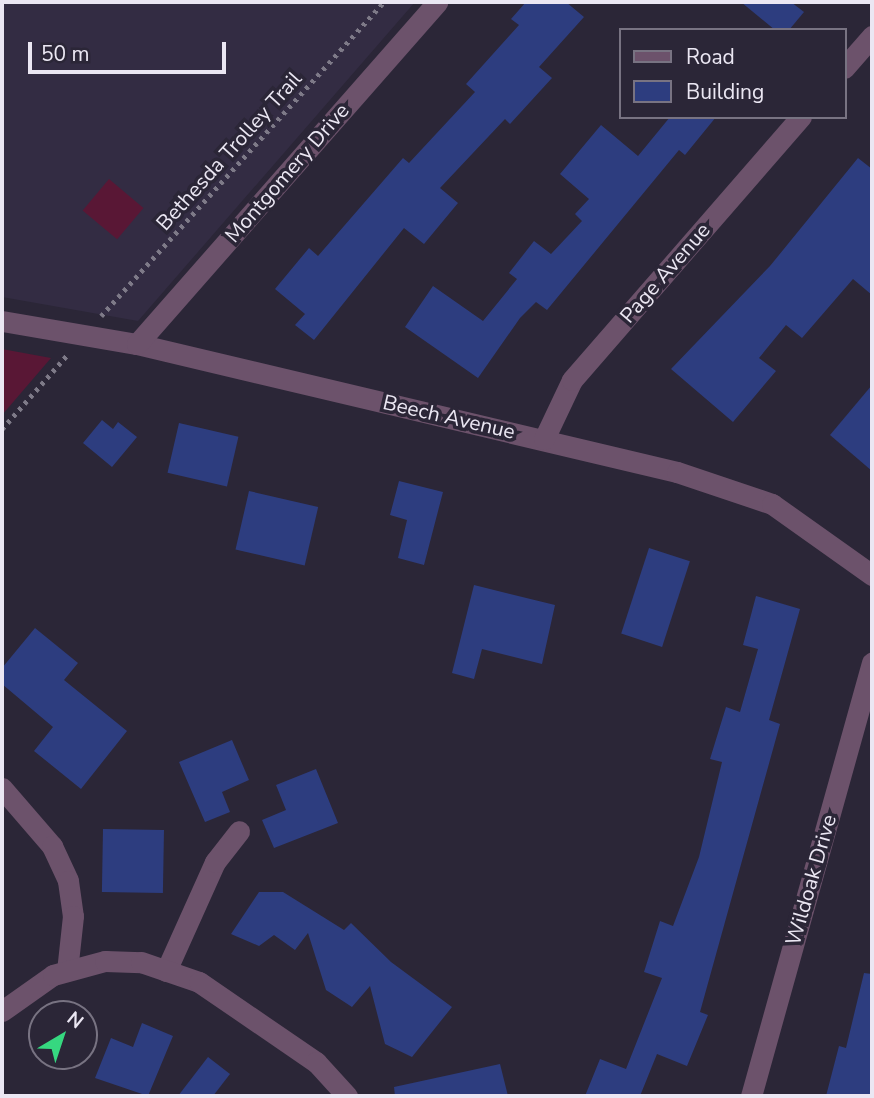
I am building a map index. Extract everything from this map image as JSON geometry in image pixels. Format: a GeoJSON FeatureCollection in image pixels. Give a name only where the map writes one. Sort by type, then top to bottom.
{"type":"FeatureCollection","features":[{"type":"Feature","properties":{"kind":"street","name":"Montgomery Drive"},"geometry":{"type":"LineString","coordinates":[[137,344],[432,4]]}},
{"type":"Feature","properties":{"kind":"street"},"geometry":{"type":"LineString","coordinates":[[846,66],[872,36]]}},
{"type":"Feature","properties":{"kind":"street","name":"Page Avenue"},"geometry":{"type":"LineString","coordinates":[[544,439],[572,380],[799,119]]}},
{"type":"Feature","properties":{"kind":"street","name":"Beech Avenue"},"geometry":{"type":"LineString","coordinates":[[2,321],[137,344],[677,472],[772,504],[872,575]]}},
{"type":"Feature","properties":{"kind":"street","name":"Wildoak Drive"},"geometry":{"type":"LineString","coordinates":[[751,1096],[872,663]]}},
{"type":"Feature","properties":{"kind":"street"},"geometry":{"type":"LineString","coordinates":[[2,788],[52,846],[68,881],[73,916],[67,971]]}},
{"type":"Feature","properties":{"kind":"street"},"geometry":{"type":"LineString","coordinates":[[166,971],[215,862],[239,831]]}},
{"type":"Feature","properties":{"kind":"street"},"geometry":{"type":"LineString","coordinates":[[2,1011],[67,971],[105,961],[141,962],[199,982],[316,1062],[347,1096]]}},
{"type":"Feature","properties":{"kind":"path","name":"Bethesda Trolley Trail"},"geometry":{"type":"LineString","coordinates":[[97,321],[384,2]]}},
{"type":"Feature","properties":{"kind":"path"},"geometry":{"type":"LineString","coordinates":[[2,429],[66,356]]}},
{"type":"Feature","properties":{"kind":"shaded area"},"geometry":{"type":"Polygon","coordinates":[[[2,2],[415,2],[138,321],[2,297],[2,2]]]}},
{"type":"Feature","properties":{"kind":"shaded area"},"geometry":{"type":"Polygon","coordinates":[[[109,179],[143,208],[117,239],[83,210],[109,179]]]}},
{"type":"Feature","properties":{"kind":"shaded area"},"geometry":{"type":"Polygon","coordinates":[[[2,349],[51,358],[2,415],[2,349]]]}},
{"type":"Feature","properties":{"kind":"building"},"geometry":{"type":"Polygon","coordinates":[[[526,2],[566,2],[584,17],[539,67],[552,78],[510,124],[505,119],[440,188],[458,203],[424,244],[404,228],[314,340],[295,325],[305,314],[275,289],[309,248],[318,256],[403,158],[409,163],[475,92],[466,84],[519,25],[511,19],[526,2]]]}},
{"type":"Feature","properties":{"kind":"building"},"geometry":{"type":"Polygon","coordinates":[[[741,2],[791,2],[804,12],[791,28],[773,28],[741,2]]]}},
{"type":"Feature","properties":{"kind":"building"},"geometry":{"type":"Polygon","coordinates":[[[668,119],[714,119],[685,155],[679,150],[547,310],[536,302],[520,318],[478,378],[405,327],[433,286],[483,321],[517,279],[509,273],[534,241],[551,254],[582,221],[575,214],[589,199],[560,174],[601,125],[638,156],[668,119]]]}},
{"type":"Feature","properties":{"kind":"building"},"geometry":{"type":"Polygon","coordinates":[[[858,158],[872,169],[872,295],[853,279],[802,338],[786,325],[759,358],[776,371],[733,422],[671,369],[770,266],[858,158]]]}},
{"type":"Feature","properties":{"kind":"building"},"geometry":{"type":"Polygon","coordinates":[[[872,385],[872,471],[830,435],[872,385]]]}},
{"type":"Feature","properties":{"kind":"building"},"geometry":{"type":"Polygon","coordinates":[[[102,420],[113,429],[118,422],[137,437],[112,467],[83,443],[102,420]]]}},
{"type":"Feature","properties":{"kind":"building"},"geometry":{"type":"Polygon","coordinates":[[[179,423],[238,437],[227,486],[168,473],[179,423]]]}},
{"type":"Feature","properties":{"kind":"building"},"geometry":{"type":"Polygon","coordinates":[[[399,481],[443,492],[424,565],[398,558],[407,520],[390,515],[399,481]]]}},
{"type":"Feature","properties":{"kind":"building"},"geometry":{"type":"Polygon","coordinates":[[[249,491],[318,507],[305,565],[236,549],[249,491]]]}},
{"type":"Feature","properties":{"kind":"building"},"geometry":{"type":"Polygon","coordinates":[[[649,548],[690,561],[662,647],[621,634],[649,548]]]}},
{"type":"Feature","properties":{"kind":"building"},"geometry":{"type":"Polygon","coordinates":[[[474,585],[555,605],[542,664],[482,649],[474,679],[452,673],[474,585]]]}},
{"type":"Feature","properties":{"kind":"building"},"geometry":{"type":"Polygon","coordinates":[[[756,596],[800,609],[769,720],[780,724],[700,1012],[708,1015],[687,1066],[657,1054],[640,1096],[585,1096],[600,1059],[626,1069],[662,978],[644,972],[660,921],[673,926],[699,857],[722,762],[710,759],[726,707],[740,712],[758,649],[743,645],[756,596]]]}},
{"type":"Feature","properties":{"kind":"building"},"geometry":{"type":"Polygon","coordinates":[[[35,628],[78,663],[64,680],[127,731],[81,789],[34,751],[53,727],[2,684],[2,668],[35,628]]]}},
{"type":"Feature","properties":{"kind":"building"},"geometry":{"type":"Polygon","coordinates":[[[232,740],[249,780],[222,792],[230,812],[205,822],[179,762],[232,740]]]}},
{"type":"Feature","properties":{"kind":"building"},"geometry":{"type":"Polygon","coordinates":[[[316,769],[338,823],[274,848],[262,820],[286,810],[276,785],[316,769]]]}},
{"type":"Feature","properties":{"kind":"building"},"geometry":{"type":"Polygon","coordinates":[[[103,829],[164,830],[163,893],[102,892],[103,829]]]}},
{"type":"Feature","properties":{"kind":"building"},"geometry":{"type":"Polygon","coordinates":[[[259,892],[283,892],[344,930],[351,923],[391,962],[452,1007],[412,1057],[385,1044],[370,986],[352,1007],[326,990],[308,933],[295,950],[274,935],[259,946],[231,934],[259,892]]]}},
{"type":"Feature","properties":{"kind":"building"},"geometry":{"type":"Polygon","coordinates":[[[864,973],[872,974],[872,1096],[826,1096],[839,1046],[846,1048],[864,973]]]}},
{"type":"Feature","properties":{"kind":"building"},"geometry":{"type":"Polygon","coordinates":[[[142,1023],[173,1036],[148,1096],[95,1078],[111,1038],[133,1047],[142,1023]]]}},
{"type":"Feature","properties":{"kind":"building"},"geometry":{"type":"Polygon","coordinates":[[[208,1057],[230,1074],[213,1096],[178,1096],[208,1057]]]}},
{"type":"Feature","properties":{"kind":"building"},"geometry":{"type":"Polygon","coordinates":[[[500,1064],[508,1096],[395,1096],[394,1087],[500,1064]]]}}]}
